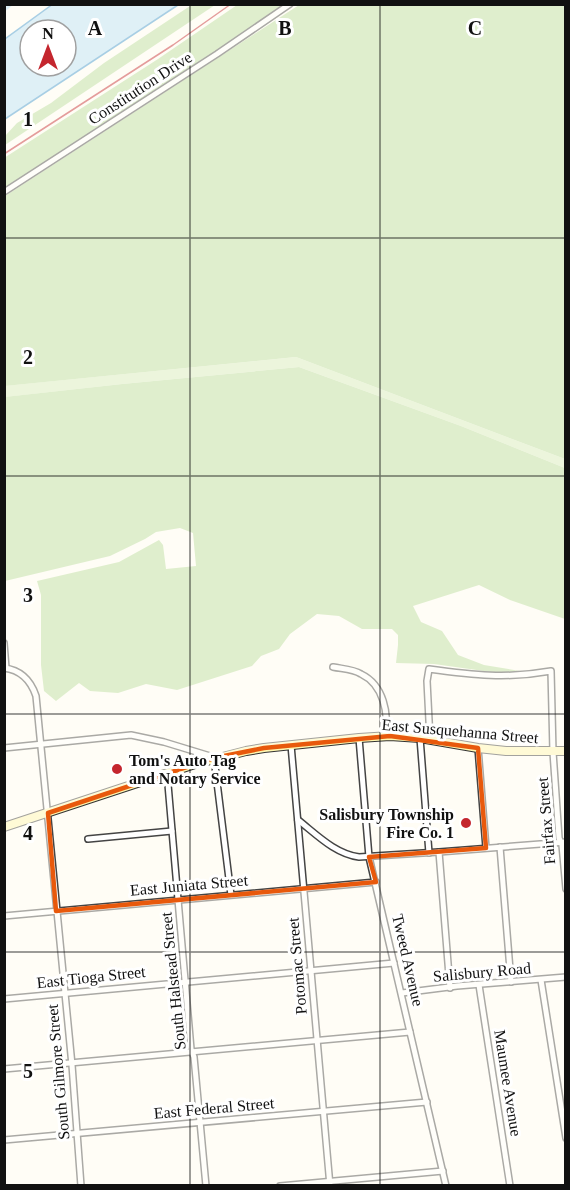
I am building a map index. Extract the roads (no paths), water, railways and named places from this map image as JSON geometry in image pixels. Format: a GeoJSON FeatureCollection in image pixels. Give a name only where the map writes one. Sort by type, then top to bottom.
{"type":"FeatureCollection","features":[{"type":"Feature","properties":{"kind":"main road","name":"East Susquehanna Street"},"geometry":{"type":"LineString","coordinates":[[4,827],[214,758],[246,751],[385,736],[420,738],[506,751],[566,751]]}},
{"type":"Feature","properties":{"kind":"street","name":"Constitution Drive"},"geometry":{"type":"LineString","coordinates":[[4,192],[290,4]]}},
{"type":"Feature","properties":{"kind":"street"},"geometry":{"type":"LineString","coordinates":[[4,643],[5,668],[21,673],[34,689],[41,744]]}},
{"type":"Feature","properties":{"kind":"street"},"geometry":{"type":"LineString","coordinates":[[333,667],[354,670],[374,684],[385,704],[387,721],[385,736]]}},
{"type":"Feature","properties":{"kind":"street","name":"Fairfax Street"},"geometry":{"type":"LineString","coordinates":[[430,740],[427,681],[429,669],[490,676],[551,671],[553,752],[566,889]]}},
{"type":"Feature","properties":{"kind":"street"},"geometry":{"type":"LineString","coordinates":[[4,747],[136,735],[201,752],[214,758],[231,895]]}},
{"type":"Feature","properties":{"kind":"street","name":"Tweed Avenue"},"geometry":{"type":"LineString","coordinates":[[359,738],[369,857],[446,1185]]}},
{"type":"Feature","properties":{"kind":"street"},"geometry":{"type":"LineString","coordinates":[[420,738],[429,853]]}},
{"type":"Feature","properties":{"kind":"street","name":"South Gilmore Street"},"geometry":{"type":"LineString","coordinates":[[41,744],[81,1185]]}},
{"type":"Feature","properties":{"kind":"street","name":"Potomac Street"},"geometry":{"type":"LineString","coordinates":[[291,745],[330,1183]]}},
{"type":"Feature","properties":{"kind":"street"},"geometry":{"type":"LineString","coordinates":[[478,748],[486,848]]}},
{"type":"Feature","properties":{"kind":"street","name":"South Halstead Street"},"geometry":{"type":"LineString","coordinates":[[167,773],[206,1185]]}},
{"type":"Feature","properties":{"kind":"street"},"geometry":{"type":"LineString","coordinates":[[297,820],[339,851],[352,856],[369,857],[563,842]]}},
{"type":"Feature","properties":{"kind":"street"},"geometry":{"type":"LineString","coordinates":[[88,838],[172,831]]}},
{"type":"Feature","properties":{"kind":"street"},"geometry":{"type":"LineString","coordinates":[[500,847],[511,982]]}},
{"type":"Feature","properties":{"kind":"street"},"geometry":{"type":"LineString","coordinates":[[439,852],[450,988]]}},
{"type":"Feature","properties":{"kind":"street","name":"East Juniata Street"},"geometry":{"type":"LineString","coordinates":[[4,915],[376,882]]}},
{"type":"Feature","properties":{"kind":"street","name":"East Tioga Street"},"geometry":{"type":"LineString","coordinates":[[4,999],[394,963]]}},
{"type":"Feature","properties":{"kind":"street","name":"Salisbury Road"},"geometry":{"type":"LineString","coordinates":[[402,993],[566,978]]}},
{"type":"Feature","properties":{"kind":"street"},"geometry":{"type":"LineString","coordinates":[[541,980],[566,1138]]}},
{"type":"Feature","properties":{"kind":"street","name":"Maumee Avenue"},"geometry":{"type":"LineString","coordinates":[[480,985],[510,1185]]}},
{"type":"Feature","properties":{"kind":"street"},"geometry":{"type":"LineString","coordinates":[[4,1069],[410,1032]]}},
{"type":"Feature","properties":{"kind":"street","name":"East Federal Street"},"geometry":{"type":"LineString","coordinates":[[4,1140],[427,1102]]}},
{"type":"Feature","properties":{"kind":"street"},"geometry":{"type":"LineString","coordinates":[[280,1185],[330,1183],[443,1171]]}},
{"type":"Feature","properties":{"kind":"water"},"geometry":{"type":"Polygon","coordinates":[[[53,4],[178,5],[78,71],[78,18],[34,18],[53,4]]]}},
{"type":"Feature","properties":{"kind":"water"},"geometry":{"type":"Polygon","coordinates":[[[18,30],[18,78],[67,78],[5,119],[5,39],[18,30]]]}},
{"type":"Feature","properties":{"kind":"waterway"},"geometry":{"type":"LineString","coordinates":[[4,9],[10,4]]}},
{"type":"Feature","properties":{"kind":"railway"},"geometry":{"type":"LineString","coordinates":[[4,154],[173,45],[231,4]]}},
{"type":"Feature","properties":{"kind":"place","name":"Tom's Auto Tag and Notary Service"},"geometry":{"type":"Point","coordinates":[117,769]}},
{"type":"Feature","properties":{"kind":"place","name":"Salisbury Township Fire Co. 1"},"geometry":{"type":"Point","coordinates":[466,823]}}]}
